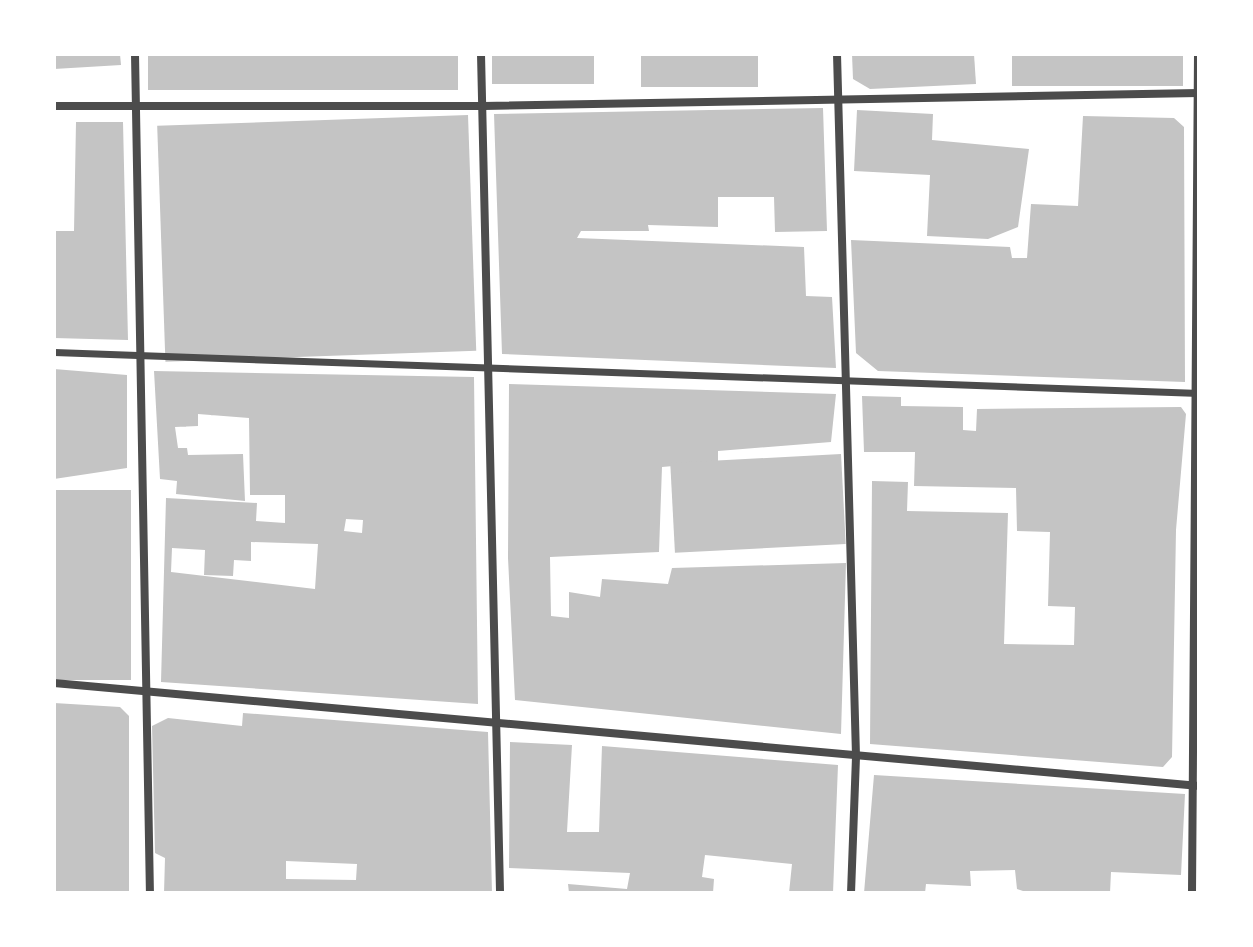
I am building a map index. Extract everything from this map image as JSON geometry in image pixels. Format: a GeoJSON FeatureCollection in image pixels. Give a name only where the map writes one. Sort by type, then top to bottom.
{"type":"FeatureCollection","features":[{"type":"Feature","properties":{"kind":"street"},"geometry":{"type":"LineString","coordinates":[[135,54],[150,893]]}},
{"type":"Feature","properties":{"kind":"street"},"geometry":{"type":"LineString","coordinates":[[481,54],[492,366],[500,893]]}},
{"type":"Feature","properties":{"kind":"street"},"geometry":{"type":"LineString","coordinates":[[837,54],[849,381],[856,757],[851,893]]}},
{"type":"Feature","properties":{"kind":"street"},"geometry":{"type":"LineString","coordinates":[[1192,893],[1198,786],[1198,54]]}},
{"type":"Feature","properties":{"kind":"street"},"geometry":{"type":"LineString","coordinates":[[54,106],[484,106],[837,97],[1199,93]]}},
{"type":"Feature","properties":{"kind":"street"},"geometry":{"type":"LineString","coordinates":[[54,352],[1199,393]]}},
{"type":"Feature","properties":{"kind":"street"},"geometry":{"type":"LineString","coordinates":[[54,683],[499,719],[856,757],[1198,786]]}},
{"type":"Feature","properties":{"kind":"building"},"geometry":{"type":"Polygon","coordinates":[[[54,54],[120,54],[121,65],[54,69],[54,54]]]}},
{"type":"Feature","properties":{"kind":"building"},"geometry":{"type":"Polygon","coordinates":[[[148,54],[458,54],[458,90],[148,90],[148,54]]]}},
{"type":"Feature","properties":{"kind":"building"},"geometry":{"type":"Polygon","coordinates":[[[492,54],[594,54],[594,84],[492,84],[492,54]]]}},
{"type":"Feature","properties":{"kind":"building"},"geometry":{"type":"Polygon","coordinates":[[[641,54],[758,54],[758,87],[641,87],[641,54]]]}},
{"type":"Feature","properties":{"kind":"building"},"geometry":{"type":"Polygon","coordinates":[[[852,54],[974,54],[976,84],[870,89],[853,79],[852,54]]]}},
{"type":"Feature","properties":{"kind":"building"},"geometry":{"type":"Polygon","coordinates":[[[1012,54],[1183,54],[1183,86],[1012,86],[1012,54]]]}},
{"type":"Feature","properties":{"kind":"building"},"geometry":{"type":"Polygon","coordinates":[[[823,108],[827,231],[775,232],[774,197],[718,197],[718,227],[648,225],[649,231],[581,231],[577,238],[804,247],[806,296],[832,297],[836,368],[502,354],[494,114],[823,108]]]}},
{"type":"Feature","properties":{"kind":"building"},"geometry":{"type":"Polygon","coordinates":[[[857,110],[933,114],[932,140],[1029,149],[1018,227],[988,239],[927,236],[930,175],[854,171],[857,110]]]}},
{"type":"Feature","properties":{"kind":"building"},"geometry":{"type":"Polygon","coordinates":[[[468,115],[476,351],[165,362],[157,126],[468,115]]]}},
{"type":"Feature","properties":{"kind":"building"},"geometry":{"type":"Polygon","coordinates":[[[1083,116],[1174,118],[1184,127],[1185,382],[878,371],[856,353],[851,240],[1010,247],[1012,258],[1027,258],[1031,204],[1078,206],[1083,116]]]}},
{"type":"Feature","properties":{"kind":"building"},"geometry":{"type":"Polygon","coordinates":[[[76,122],[123,122],[128,340],[54,338],[54,231],[74,231],[76,122]]]}},
{"type":"Feature","properties":{"kind":"building"},"geometry":{"type":"Polygon","coordinates":[[[54,369],[127,375],[127,468],[54,479],[54,369]]]}},
{"type":"Feature","properties":{"kind":"building"},"geometry":{"type":"Polygon","coordinates":[[[154,371],[474,377],[478,704],[161,682],[166,498],[257,503],[256,521],[285,523],[285,495],[250,495],[249,418],[198,414],[198,426],[175,427],[178,448],[187,448],[188,455],[243,454],[245,501],[176,494],[177,481],[160,479],[154,371]],[[346,519],[344,531],[362,533],[363,520],[346,519]],[[251,542],[251,561],[234,560],[233,576],[204,575],[205,550],[172,548],[171,572],[315,589],[318,544],[251,542]]]}},
{"type":"Feature","properties":{"kind":"building"},"geometry":{"type":"Polygon","coordinates":[[[509,384],[836,394],[831,442],[718,451],[718,462],[662,467],[659,552],[550,557],[551,616],[569,618],[569,592],[600,597],[602,579],[668,584],[672,568],[846,563],[841,734],[515,700],[508,558],[509,384]]]}},
{"type":"Feature","properties":{"kind":"building"},"geometry":{"type":"Polygon","coordinates":[[[862,396],[901,397],[901,406],[963,407],[963,430],[976,431],[977,409],[1181,407],[1186,414],[1176,530],[1172,757],[1163,767],[870,744],[872,481],[908,482],[907,511],[1008,513],[1004,644],[1074,645],[1075,607],[1048,606],[1050,532],[1017,531],[1016,488],[914,486],[915,452],[864,452],[862,396]]]}},
{"type":"Feature","properties":{"kind":"building"},"geometry":{"type":"Polygon","coordinates":[[[841,454],[846,544],[675,553],[670,463],[841,454]]]}},
{"type":"Feature","properties":{"kind":"building"},"geometry":{"type":"Polygon","coordinates":[[[54,490],[131,490],[131,680],[54,680],[54,490]]]}},
{"type":"Feature","properties":{"kind":"building"},"geometry":{"type":"Polygon","coordinates":[[[54,703],[120,707],[129,716],[129,893],[54,893],[54,703]]]}},
{"type":"Feature","properties":{"kind":"building"},"geometry":{"type":"Polygon","coordinates":[[[243,713],[488,732],[492,893],[164,893],[165,858],[155,853],[152,726],[168,718],[242,726],[243,713]],[[286,861],[286,879],[356,880],[357,864],[286,861]]]}},
{"type":"Feature","properties":{"kind":"building"},"geometry":{"type":"Polygon","coordinates":[[[510,742],[572,745],[567,832],[599,832],[602,746],[838,765],[833,893],[789,893],[792,864],[705,855],[702,877],[714,879],[713,893],[569,893],[568,884],[627,889],[630,873],[509,868],[510,742]]]}},
{"type":"Feature","properties":{"kind":"building"},"geometry":{"type":"Polygon","coordinates":[[[874,775],[1185,794],[1181,875],[1111,872],[1110,893],[1029,893],[1017,889],[1015,870],[970,871],[971,886],[926,884],[925,893],[864,893],[874,775]]]}}]}
